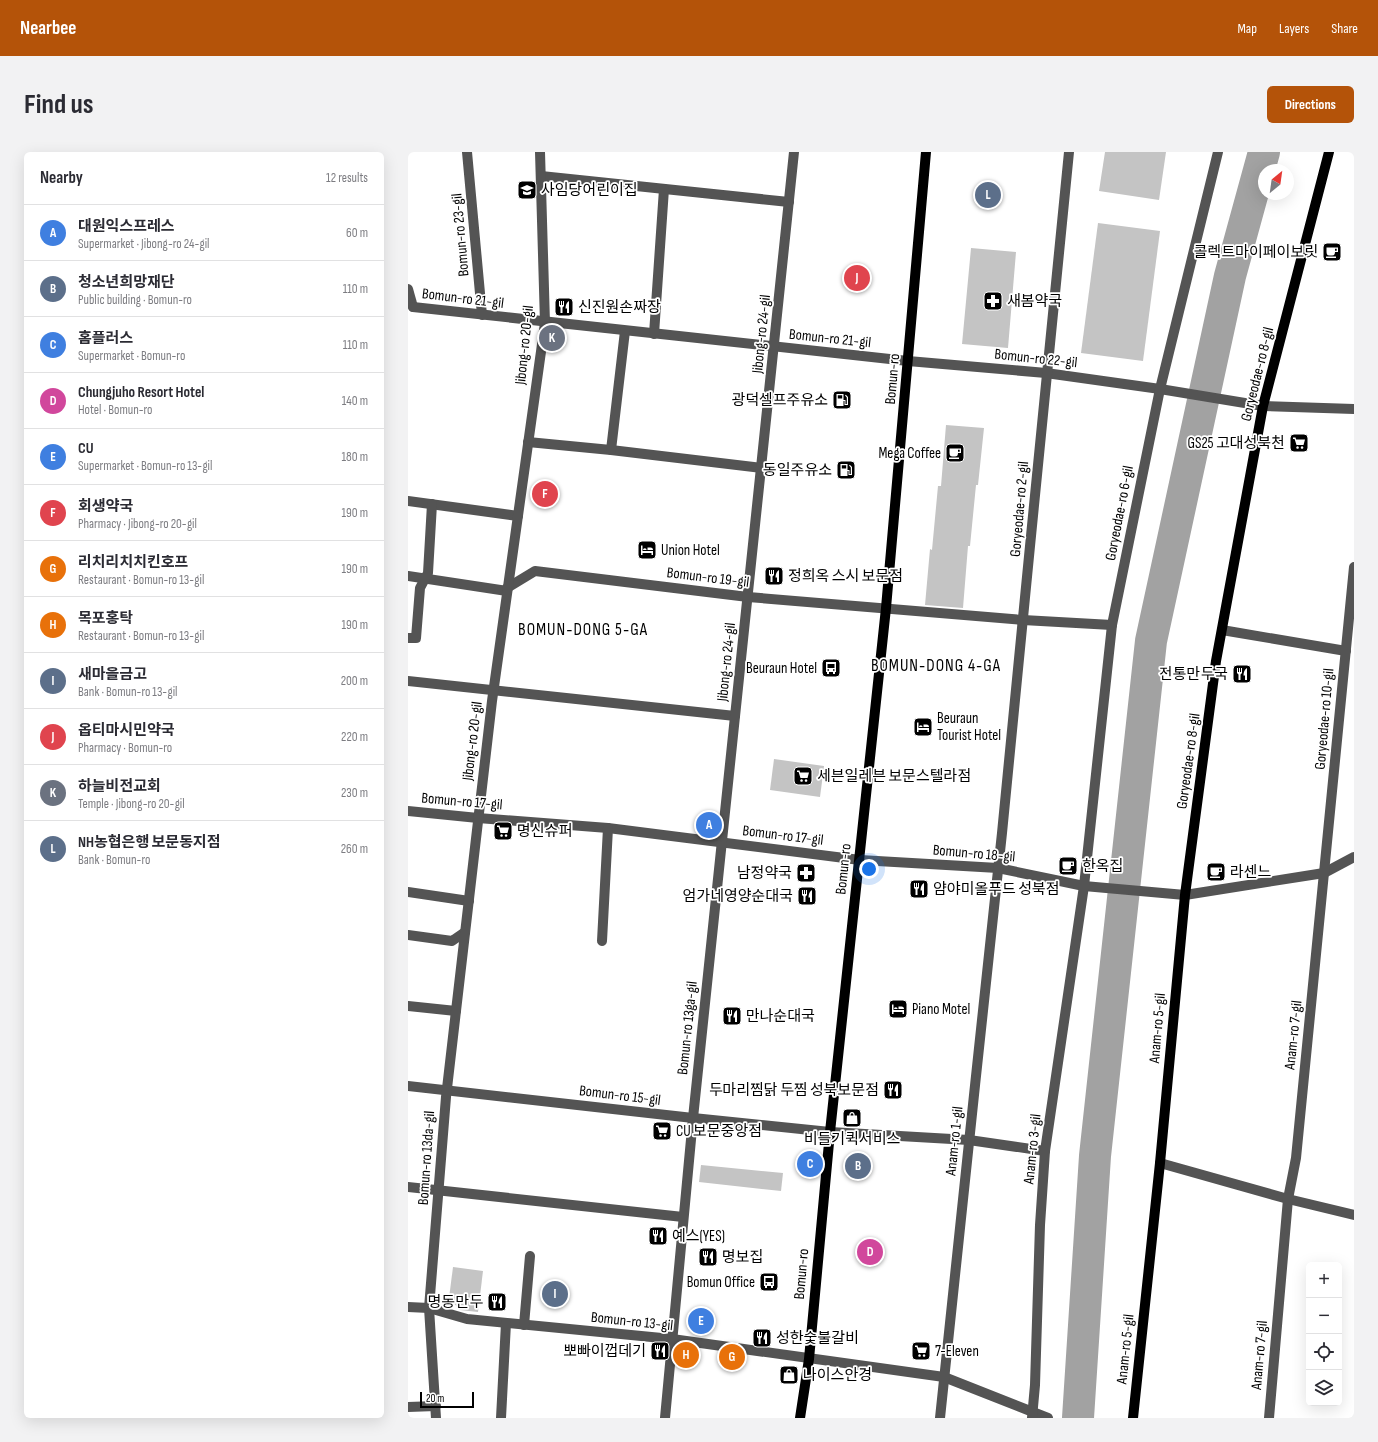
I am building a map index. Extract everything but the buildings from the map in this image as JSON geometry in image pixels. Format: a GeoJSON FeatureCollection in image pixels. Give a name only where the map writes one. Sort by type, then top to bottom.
{"type":"FeatureCollection","features":[{"type":"Feature","properties":{"kind":"main road","name":"Bomun-ro"},"geometry":{"type":"LineString","coordinates":[[800,1418],[809,1359],[830,1132],[886,608],[926,152]]}},
{"type":"Feature","properties":{"kind":"main road","name":"Goryeodae-ro 8-gil"},"geometry":{"type":"LineString","coordinates":[[1184,895],[1216,661],[1263,406],[1329,152]]}},
{"type":"Feature","properties":{"kind":"main road","name":"Anam-ro 5-gil"},"geometry":{"type":"LineString","coordinates":[[1133,1418],[1160,1164],[1184,895]]}},
{"type":"Feature","properties":{"kind":"street","name":"Bomun-ro 23-gil"},"geometry":{"type":"LineString","coordinates":[[467,152],[482,316]]}},
{"type":"Feature","properties":{"kind":"street","name":"Jibong-ro 20-gil"},"geometry":{"type":"LineString","coordinates":[[478,818],[493,690],[544,323],[540,152]]}},
{"type":"Feature","properties":{"kind":"street","name":"Jibong-ro 24-gil"},"geometry":{"type":"LineString","coordinates":[[722,843],[794,152]]}},
{"type":"Feature","properties":{"kind":"street","name":"Goryeodae-ro 2-gil"},"geometry":{"type":"LineString","coordinates":[[998,868],[1069,152]]}},
{"type":"Feature","properties":{"kind":"street","name":"Goryeodae-ro 6-gil"},"geometry":{"type":"LineString","coordinates":[[1084,886],[1112,625],[1160,388],[1218,152]]}},
{"type":"Feature","properties":{"kind":"street"},"geometry":{"type":"LineString","coordinates":[[541,176],[789,202]]}},
{"type":"Feature","properties":{"kind":"street"},"geometry":{"type":"LineString","coordinates":[[654,334],[664,189]]}},
{"type":"Feature","properties":{"kind":"street","name":"Bomun-ro 21-gil"},"geometry":{"type":"LineString","coordinates":[[408,289],[410,311],[482,316],[908,361]]}},
{"type":"Feature","properties":{"kind":"street"},"geometry":{"type":"LineString","coordinates":[[611,450],[625,331]]}},
{"type":"Feature","properties":{"kind":"street","name":"Bomun-ro 22-gil"},"geometry":{"type":"LineString","coordinates":[[908,361],[1046,373],[1160,388],[1263,406]]}},
{"type":"Feature","properties":{"kind":"street"},"geometry":{"type":"LineString","coordinates":[[1263,406],[1354,409]]}},
{"type":"Feature","properties":{"kind":"street"},"geometry":{"type":"LineString","coordinates":[[528,442],[611,450],[762,468]]}},
{"type":"Feature","properties":{"kind":"street"},"geometry":{"type":"LineString","coordinates":[[408,501],[518,516]]}},
{"type":"Feature","properties":{"kind":"street"},"geometry":{"type":"LineString","coordinates":[[412,638],[420,588],[428,573],[432,504]]}},
{"type":"Feature","properties":{"kind":"street","name":"Goryeodae-ro 10-gil"},"geometry":{"type":"LineString","coordinates":[[1324,874],[1354,567]]}},
{"type":"Feature","properties":{"kind":"street","name":"Bomun-ro 19-gil"},"geometry":{"type":"LineString","coordinates":[[507,590],[535,571],[748,597],[886,608]]}},
{"type":"Feature","properties":{"kind":"street"},"geometry":{"type":"LineString","coordinates":[[408,576],[507,590]]}},
{"type":"Feature","properties":{"kind":"street"},"geometry":{"type":"LineString","coordinates":[[886,608],[1023,620],[1112,625]]}},
{"type":"Feature","properties":{"kind":"street"},"geometry":{"type":"LineString","coordinates":[[1222,630],[1346,651]]}},
{"type":"Feature","properties":{"kind":"street","name":"Jibong-ro 20-gil"},"geometry":{"type":"LineString","coordinates":[[408,681],[493,690]]}},
{"type":"Feature","properties":{"kind":"street","name":"Jibong-ro 24-gil"},"geometry":{"type":"LineString","coordinates":[[493,690],[735,716]]}},
{"type":"Feature","properties":{"kind":"street","name":"Bomun-ro 17-gil"},"geometry":{"type":"LineString","coordinates":[[408,811],[608,828],[860,860]]}},
{"type":"Feature","properties":{"kind":"street","name":"Bomun-ro 13da-gil"},"geometry":{"type":"LineString","coordinates":[[436,1418],[429,1308],[447,1090],[478,818]]}},
{"type":"Feature","properties":{"kind":"street"},"geometry":{"type":"LineString","coordinates":[[602,942],[608,828]]}},
{"type":"Feature","properties":{"kind":"street","name":"Bomun-ro 13ga-gil"},"geometry":{"type":"LineString","coordinates":[[666,1418],[683,1217],[722,843]]}},
{"type":"Feature","properties":{"kind":"street"},"geometry":{"type":"LineString","coordinates":[[1184,895],[1324,874],[1354,857]]}},
{"type":"Feature","properties":{"kind":"street","name":"Bomun-ro 18-gil"},"geometry":{"type":"LineString","coordinates":[[860,860],[998,868],[1084,886],[1184,895]]}},
{"type":"Feature","properties":{"kind":"street","name":"Anam-ro 1-gil"},"geometry":{"type":"LineString","coordinates":[[940,1418],[998,868]]}},
{"type":"Feature","properties":{"kind":"street","name":"Anam-ro 7-gil"},"geometry":{"type":"LineString","coordinates":[[1269,1418],[1288,1199],[1296,1158],[1324,874]]}},
{"type":"Feature","properties":{"kind":"street","name":"Anam-ro 3-gil"},"geometry":{"type":"LineString","coordinates":[[1032,1415],[1035,1385],[1040,1225],[1046,1151],[1084,886]]}},
{"type":"Feature","properties":{"kind":"street"},"geometry":{"type":"LineString","coordinates":[[408,892],[468,901]]}},
{"type":"Feature","properties":{"kind":"street"},"geometry":{"type":"LineString","coordinates":[[408,935],[452,941],[465,932]]}},
{"type":"Feature","properties":{"kind":"street"},"geometry":{"type":"LineString","coordinates":[[408,1006],[456,1011]]}},
{"type":"Feature","properties":{"kind":"street","name":"Bomun-ro 15-gil"},"geometry":{"type":"LineString","coordinates":[[408,1086],[830,1132]]}},
{"type":"Feature","properties":{"kind":"street"},"geometry":{"type":"LineString","coordinates":[[830,1132],[969,1140],[1046,1151]]}},
{"type":"Feature","properties":{"kind":"street"},"geometry":{"type":"LineString","coordinates":[[1160,1164],[1288,1199],[1354,1215]]}},
{"type":"Feature","properties":{"kind":"street"},"geometry":{"type":"LineString","coordinates":[[408,1187],[683,1217]]}},
{"type":"Feature","properties":{"kind":"street"},"geometry":{"type":"LineString","coordinates":[[524,1325],[530,1256]]}},
{"type":"Feature","properties":{"kind":"street","name":"Bomun-ro 13-gil"},"geometry":{"type":"LineString","coordinates":[[408,1307],[429,1308],[467,1319],[672,1339],[944,1377],[1032,1415],[1048,1418]]}},
{"type":"Feature","properties":{"kind":"street"},"geometry":{"type":"LineString","coordinates":[[501,1418],[506,1323]]}},
{"type":"Feature","properties":{"kind":"street"},"geometry":{"type":"LineString","coordinates":[[408,1407],[436,1406]]}},
{"type":"Feature","properties":{"kind":"waterway"},"geometry":{"type":"LineString","coordinates":[[1078,1418],[1095,1156],[1151,641],[1230,276],[1264,152]]}},
{"type":"Feature","properties":{"kind":"place","name":"사임당어린이집"},"geometry":{"type":"Point","coordinates":[527,190]}},
{"type":"Feature","properties":{"kind":"place","name":"NH농협은행 보문동지점"},"geometry":{"type":"Point","coordinates":[988,195]}},
{"type":"Feature","properties":{"kind":"place","name":"콜렉트마이페이보릿"},"geometry":{"type":"Point","coordinates":[1332,252]}},
{"type":"Feature","properties":{"kind":"place","name":"옵티마시민약국"},"geometry":{"type":"Point","coordinates":[857,278]}},
{"type":"Feature","properties":{"kind":"place","name":"새봄약국"},"geometry":{"type":"Point","coordinates":[993,301]}},
{"type":"Feature","properties":{"kind":"place","name":"신진원손짜장"},"geometry":{"type":"Point","coordinates":[564,307]}},
{"type":"Feature","properties":{"kind":"place","name":"하늘비전교회"},"geometry":{"type":"Point","coordinates":[552,338]}},
{"type":"Feature","properties":{"kind":"place","name":"광덕셀프주유소"},"geometry":{"type":"Point","coordinates":[842,400]}},
{"type":"Feature","properties":{"kind":"place","name":"GS25 고대성북천"},"geometry":{"type":"Point","coordinates":[1299,443]}},
{"type":"Feature","properties":{"kind":"place","name":"Mega Coffee"},"geometry":{"type":"Point","coordinates":[955,453]}},
{"type":"Feature","properties":{"kind":"place","name":"동일주유소"},"geometry":{"type":"Point","coordinates":[846,470]}},
{"type":"Feature","properties":{"kind":"place","name":"회생약국"},"geometry":{"type":"Point","coordinates":[545,494]}},
{"type":"Feature","properties":{"kind":"place","name":"Union Hotel"},"geometry":{"type":"Point","coordinates":[647,550]}},
{"type":"Feature","properties":{"kind":"place","name":"정희옥 스시 보문점"},"geometry":{"type":"Point","coordinates":[774,576]}},
{"type":"Feature","properties":{"kind":"place","name":"Beuraun Hotel"},"geometry":{"type":"Point","coordinates":[831,668]}},
{"type":"Feature","properties":{"kind":"place","name":"전통만두국"},"geometry":{"type":"Point","coordinates":[1242,674]}},
{"type":"Feature","properties":{"kind":"place","name":"Beuraun Tourist Hotel"},"geometry":{"type":"Point","coordinates":[923,727]}},
{"type":"Feature","properties":{"kind":"place","name":"세븐일레븐 보문스텔라점"},"geometry":{"type":"Point","coordinates":[803,776]}},
{"type":"Feature","properties":{"kind":"place","name":"대원익스프레스"},"geometry":{"type":"Point","coordinates":[709,825]}},
{"type":"Feature","properties":{"kind":"place","name":"명신슈퍼"},"geometry":{"type":"Point","coordinates":[503,831]}},
{"type":"Feature","properties":{"kind":"place","name":"한옥집"},"geometry":{"type":"Point","coordinates":[1068,866]}},
{"type":"Feature","properties":{"kind":"place","name":"라센느"},"geometry":{"type":"Point","coordinates":[1216,872]}},
{"type":"Feature","properties":{"kind":"place","name":"남정약국"},"geometry":{"type":"Point","coordinates":[806,873]}},
{"type":"Feature","properties":{"kind":"place","name":"얌야미올푸드 성북점"},"geometry":{"type":"Point","coordinates":[919,889]}},
{"type":"Feature","properties":{"kind":"place","name":"엄가네영양순대국"},"geometry":{"type":"Point","coordinates":[807,896]}},
{"type":"Feature","properties":{"kind":"place","name":"Piano Motel"},"geometry":{"type":"Point","coordinates":[898,1009]}},
{"type":"Feature","properties":{"kind":"place","name":"만나순대국"},"geometry":{"type":"Point","coordinates":[732,1016]}},
{"type":"Feature","properties":{"kind":"place","name":"두마리찜닭 두찜 성북보문점"},"geometry":{"type":"Point","coordinates":[893,1090]}},
{"type":"Feature","properties":{"kind":"place","name":"비들기퀵서비스"},"geometry":{"type":"Point","coordinates":[852,1118]}},
{"type":"Feature","properties":{"kind":"place","name":"CU 보문중앙점"},"geometry":{"type":"Point","coordinates":[662,1131]}},
{"type":"Feature","properties":{"kind":"place","name":"홈플러스"},"geometry":{"type":"Point","coordinates":[810,1164]}},
{"type":"Feature","properties":{"kind":"place","name":"청소년희망재단"},"geometry":{"type":"Point","coordinates":[858,1166]}},
{"type":"Feature","properties":{"kind":"place","name":"예스(YES)"},"geometry":{"type":"Point","coordinates":[658,1236]}},
{"type":"Feature","properties":{"kind":"place","name":"Chungjuho Resort Hotel"},"geometry":{"type":"Point","coordinates":[870,1252]}},
{"type":"Feature","properties":{"kind":"place","name":"명보집"},"geometry":{"type":"Point","coordinates":[708,1257]}},
{"type":"Feature","properties":{"kind":"place","name":"Bomun Office"},"geometry":{"type":"Point","coordinates":[769,1282]}},
{"type":"Feature","properties":{"kind":"place","name":"새마을금고"},"geometry":{"type":"Point","coordinates":[555,1294]}},
{"type":"Feature","properties":{"kind":"place","name":"명동만두"},"geometry":{"type":"Point","coordinates":[497,1302]}},
{"type":"Feature","properties":{"kind":"place","name":"CU"},"geometry":{"type":"Point","coordinates":[701,1321]}},
{"type":"Feature","properties":{"kind":"place","name":"성한숯불갈비"},"geometry":{"type":"Point","coordinates":[762,1338]}},
{"type":"Feature","properties":{"kind":"place","name":"뽀빠이껍데기"},"geometry":{"type":"Point","coordinates":[660,1351]}},
{"type":"Feature","properties":{"kind":"place","name":"7-Eleven"},"geometry":{"type":"Point","coordinates":[921,1351]}},
{"type":"Feature","properties":{"kind":"place","name":"목포홍탁"},"geometry":{"type":"Point","coordinates":[686,1355]}},
{"type":"Feature","properties":{"kind":"place","name":"리치리치치킨호프"},"geometry":{"type":"Point","coordinates":[732,1357]}},
{"type":"Feature","properties":{"kind":"place","name":"나이스안경"},"geometry":{"type":"Point","coordinates":[789,1375]}},
{"type":"Feature","properties":{"kind":"district","name":"BOMUN-DONG 5-GA"},"geometry":{"type":"Point","coordinates":[583,629]}},
{"type":"Feature","properties":{"kind":"district","name":"BOMUN-DONG 4-GA"},"geometry":{"type":"Point","coordinates":[936,665]}}]}
